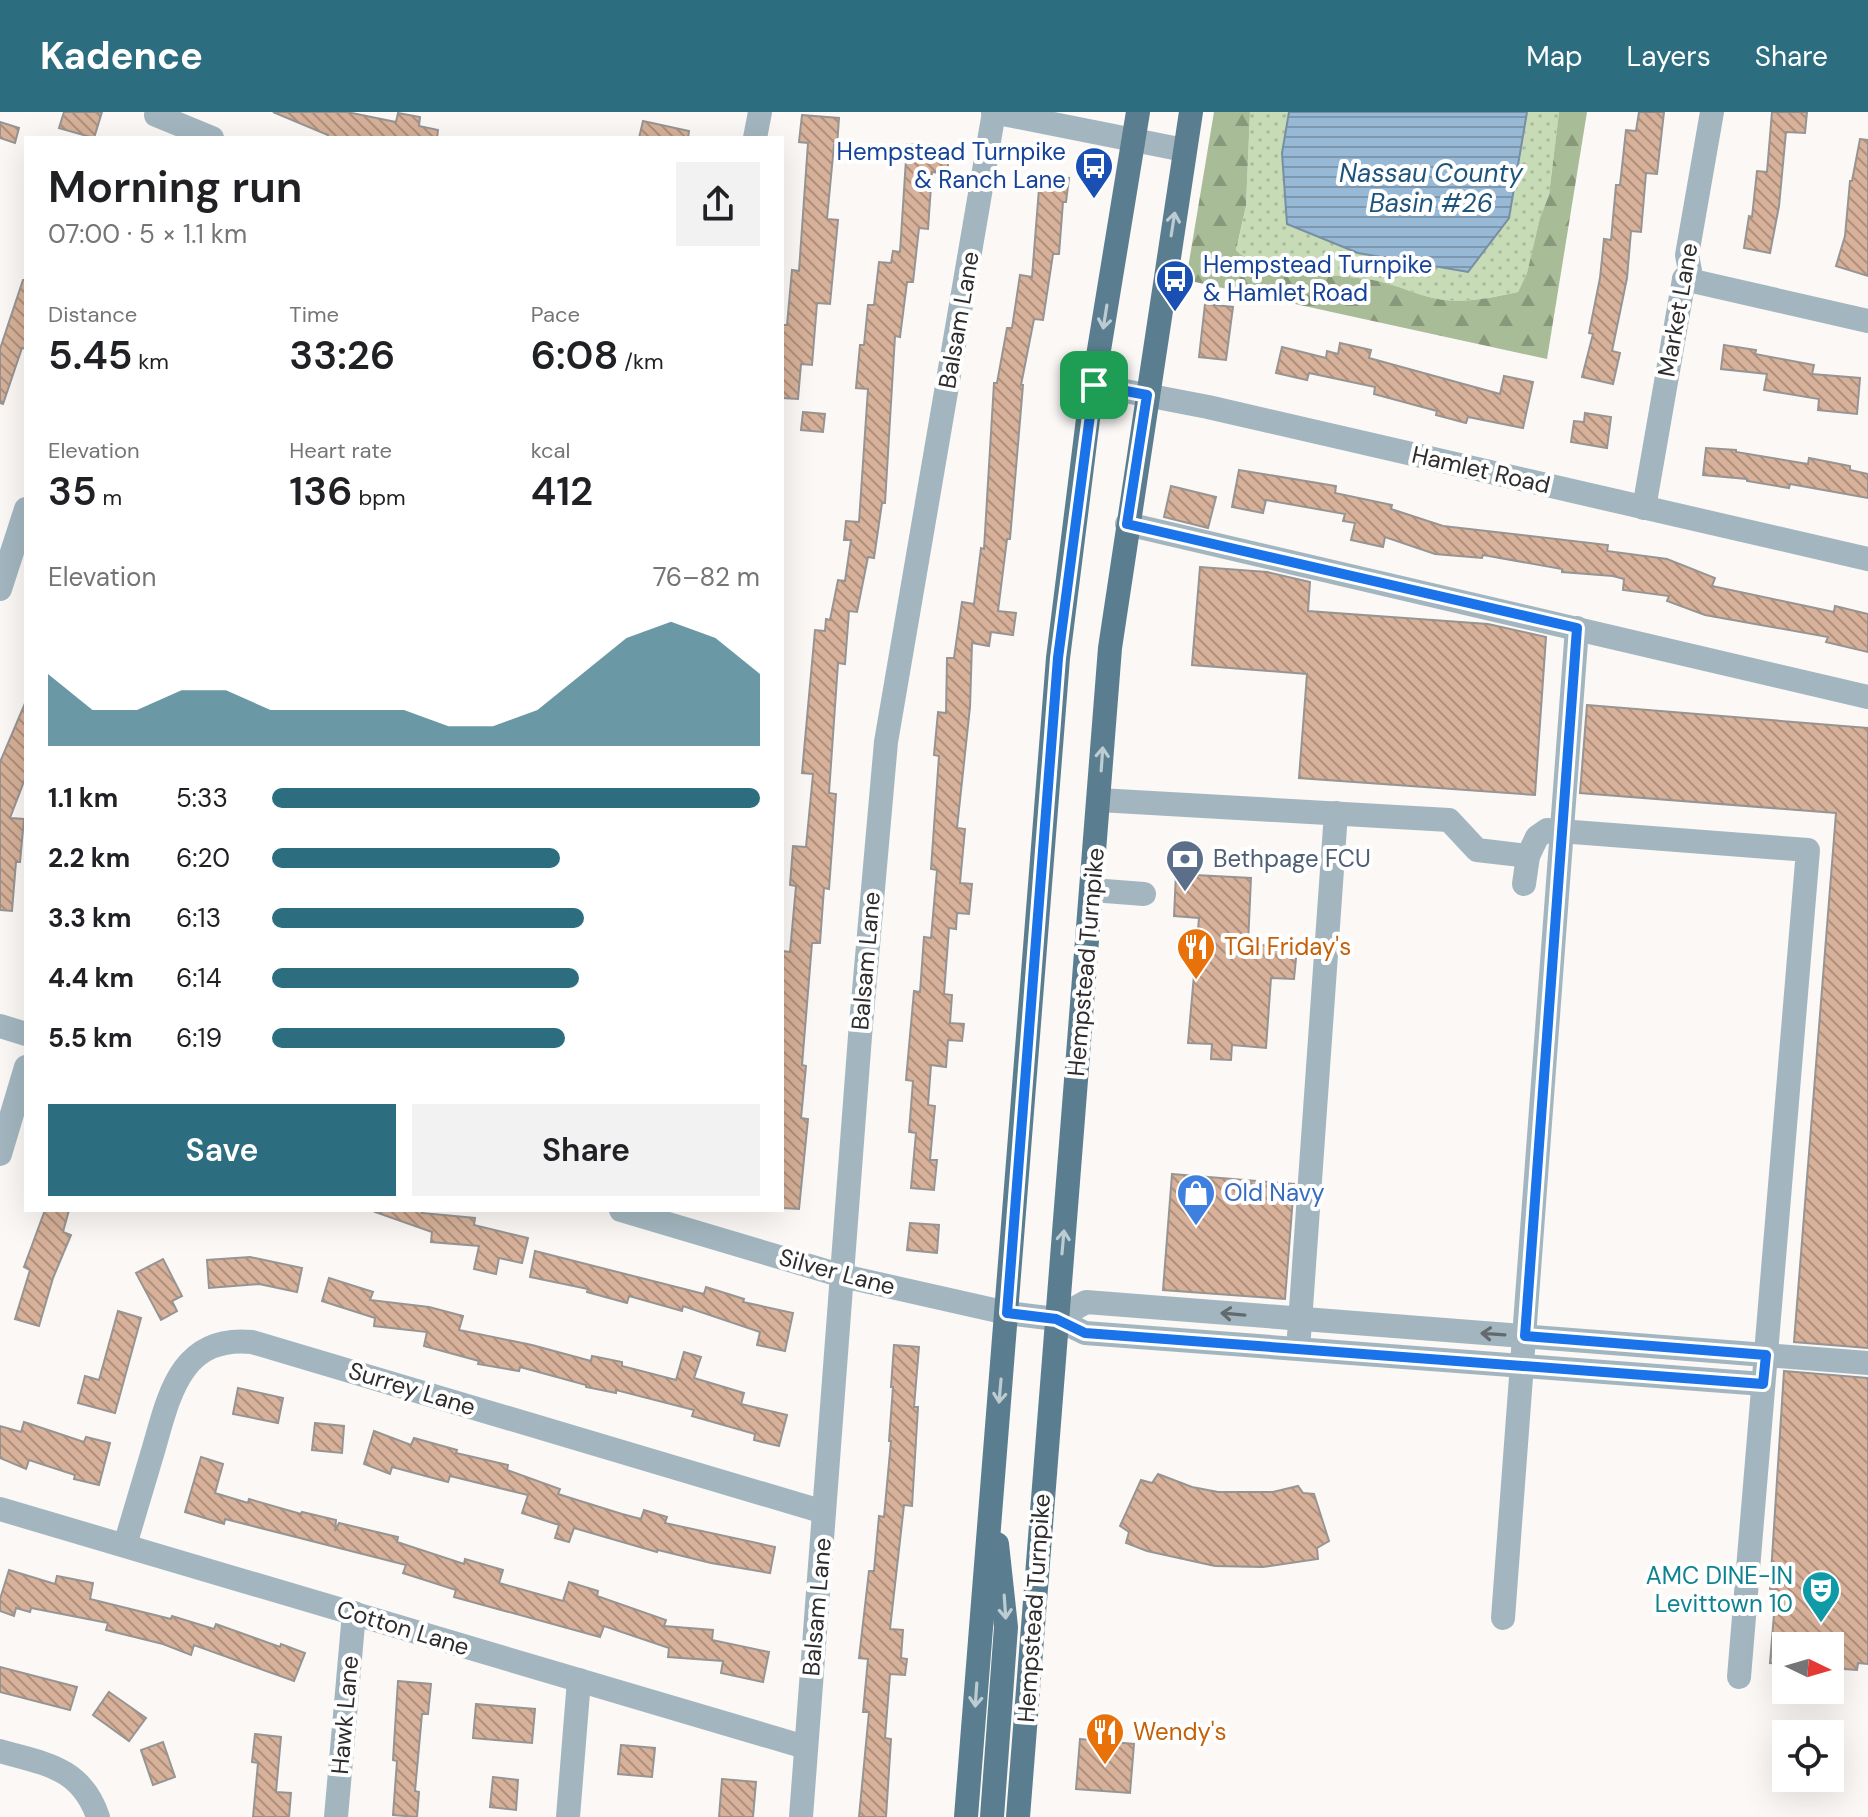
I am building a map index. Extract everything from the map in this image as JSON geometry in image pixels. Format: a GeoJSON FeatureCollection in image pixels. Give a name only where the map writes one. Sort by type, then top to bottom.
{"type":"FeatureCollection","features":[{"type":"Feature","properties":{"kind":"main road","name":"Hempstead Turnpike"},"geometry":{"type":"LineString","coordinates":[[966,1817],[1058,658],[1094,385],[1138,112]]}},
{"type":"Feature","properties":{"kind":"main road","name":"Hempstead Turnpike"},"geometry":{"type":"LineString","coordinates":[[1018,1817],[1110,648],[1191,112]]}},
{"type":"Feature","properties":{"kind":"main road"},"geometry":{"type":"LineString","coordinates":[[991,1502],[1004,1588],[1006,1627],[992,1817]]}},
{"type":"Feature","properties":{"kind":"street"},"geometry":{"type":"LineString","coordinates":[[755,136],[760,112]]}},
{"type":"Feature","properties":{"kind":"street"},"geometry":{"type":"LineString","coordinates":[[994,112],[1184,150]]}},
{"type":"Feature","properties":{"kind":"street","name":"Balsam Lane"},"geometry":{"type":"LineString","coordinates":[[801,1817],[860,1036],[886,742],[994,112]]}},
{"type":"Feature","properties":{"kind":"street","name":"Market Lane"},"geometry":{"type":"LineString","coordinates":[[1644,508],[1684,279],[1690,271],[1687,255],[1712,112]]}},
{"type":"Feature","properties":{"kind":"street"},"geometry":{"type":"LineString","coordinates":[[154,122],[205,136]]}},
{"type":"Feature","properties":{"kind":"street"},"geometry":{"type":"LineString","coordinates":[[1684,279],[1868,321]]}},
{"type":"Feature","properties":{"kind":"street","name":"Hamlet Road"},"geometry":{"type":"LineString","coordinates":[[1094,385],[1868,559]]}},
{"type":"Feature","properties":{"kind":"street"},"geometry":{"type":"LineString","coordinates":[[0,589],[18,558],[24,521]]}},
{"type":"Feature","properties":{"kind":"street"},"geometry":{"type":"LineString","coordinates":[[1127,524],[1868,697]]}},
{"type":"Feature","properties":{"kind":"street"},"geometry":{"type":"LineString","coordinates":[[1503,1618],[1577,628]]}},
{"type":"Feature","properties":{"kind":"street"},"geometry":{"type":"LineString","coordinates":[[1099,800],[1449,820],[1477,850],[1528,856]]}},
{"type":"Feature","properties":{"kind":"street"},"geometry":{"type":"LineString","coordinates":[[1298,1351],[1336,813]]}},
{"type":"Feature","properties":{"kind":"street"},"geometry":{"type":"LineString","coordinates":[[1524,884],[1528,856],[1542,832],[1562,830],[1808,850],[1739,1677]]}},
{"type":"Feature","properties":{"kind":"street"},"geometry":{"type":"LineString","coordinates":[[1092,890],[1144,894]]}},
{"type":"Feature","properties":{"kind":"street"},"geometry":{"type":"LineString","coordinates":[[0,1026],[24,1033]]}},
{"type":"Feature","properties":{"kind":"street"},"geometry":{"type":"LineString","coordinates":[[0,1154],[24,1074]]}},
{"type":"Feature","properties":{"kind":"street","name":"Silver Lane"},"geometry":{"type":"LineString","coordinates":[[628,1212],[843,1276],[1007,1313],[1056,1319],[1085,1333],[1763,1384]]}},
{"type":"Feature","properties":{"kind":"street"},"geometry":{"type":"LineString","coordinates":[[1056,1319],[1086,1302],[1868,1363]]}},
{"type":"Feature","properties":{"kind":"street","name":"Surrey Lane"},"geometry":{"type":"LineString","coordinates":[[125,1545],[172,1387],[192,1359],[211,1346],[234,1340],[252,1342],[824,1512]]}},
{"type":"Feature","properties":{"kind":"street","name":"Cotton Lane"},"geometry":{"type":"LineString","coordinates":[[0,1509],[805,1747]]}},
{"type":"Feature","properties":{"kind":"street","name":"Hawk Lane"},"geometry":{"type":"LineString","coordinates":[[336,1817],[354,1613]]}},
{"type":"Feature","properties":{"kind":"street"},"geometry":{"type":"LineString","coordinates":[[568,1817],[579,1680]]}},
{"type":"Feature","properties":{"kind":"street"},"geometry":{"type":"LineString","coordinates":[[0,1751],[61,1769],[71,1775],[89,1794],[98,1817]]}},
{"type":"Feature","properties":{"kind":"green space"},"geometry":{"type":"Polygon","coordinates":[[[1214,112],[1250,112],[1246,206],[1236,250],[1246,258],[1300,272],[1373,280],[1453,301],[1518,292],[1527,273],[1540,218],[1549,195],[1559,112],[1587,112],[1547,359],[1186,280],[1214,112]]]}},
{"type":"Feature","properties":{"kind":"green space","name":"Nassau County Basin #26"},"geometry":{"type":"Polygon","coordinates":[[[1250,112],[1559,112],[1549,195],[1527,273],[1518,292],[1472,300],[1444,300],[1373,280],[1280,269],[1246,259],[1236,251],[1246,206],[1250,112]]]}},
{"type":"Feature","properties":{"kind":"water","name":"Nassau County Basin #26"},"geometry":{"type":"Polygon","coordinates":[[[1289,112],[1527,112],[1509,218],[1468,272],[1358,253],[1287,224],[1282,153],[1289,112]]]}},
{"type":"Feature","properties":{"kind":"building"},"geometry":{"type":"Polygon","coordinates":[[[64,112],[102,112],[95,136],[59,128],[64,112]]]}},
{"type":"Feature","properties":{"kind":"building"},"geometry":{"type":"Polygon","coordinates":[[[273,112],[347,112],[396,122],[398,113],[420,117],[419,126],[438,130],[437,136],[328,135],[273,112]]]}},
{"type":"Feature","properties":{"kind":"building"},"geometry":{"type":"Polygon","coordinates":[[[1639,112],[1664,112],[1657,174],[1646,173],[1641,232],[1631,231],[1627,278],[1612,351],[1620,353],[1613,384],[1582,377],[1593,334],[1589,333],[1604,239],[1611,240],[1616,185],[1620,185],[1626,130],[1636,131],[1639,112]]]}},
{"type":"Feature","properties":{"kind":"building"},"geometry":{"type":"Polygon","coordinates":[[[1772,112],[1807,112],[1805,133],[1786,132],[1779,206],[1770,253],[1744,248],[1749,216],[1752,217],[1757,171],[1767,172],[1772,112]]]}},
{"type":"Feature","properties":{"kind":"building"},"geometry":{"type":"Polygon","coordinates":[[[802,115],[839,118],[827,219],[838,220],[830,304],[817,303],[812,365],[801,364],[798,399],[784,398],[784,325],[787,325],[792,270],[799,271],[808,143],[799,142],[802,115]]]}},
{"type":"Feature","properties":{"kind":"building"},"geometry":{"type":"Polygon","coordinates":[[[643,121],[689,131],[688,136],[639,136],[643,121]]]}},
{"type":"Feature","properties":{"kind":"building"},"geometry":{"type":"Polygon","coordinates":[[[0,122],[19,128],[15,143],[0,138],[0,122]]]}},
{"type":"Feature","properties":{"kind":"building"},"geometry":{"type":"Polygon","coordinates":[[[1860,139],[1868,140],[1868,276],[1836,266],[1845,236],[1850,181],[1860,139]]]}},
{"type":"Feature","properties":{"kind":"building"},"geometry":{"type":"Polygon","coordinates":[[[907,144],[950,147],[947,174],[932,172],[928,229],[919,228],[913,282],[907,282],[900,337],[895,336],[885,503],[882,503],[874,558],[868,557],[857,612],[849,611],[845,664],[838,663],[829,793],[836,794],[829,889],[824,888],[820,943],[812,943],[802,1065],[806,1066],[801,1118],[808,1119],[799,1209],[784,1208],[784,951],[790,952],[796,886],[790,885],[793,846],[806,847],[813,774],[802,773],[815,630],[825,631],[838,580],[845,581],[851,540],[844,540],[846,521],[859,522],[868,389],[856,388],[868,305],[874,305],[879,262],[891,263],[893,251],[900,252],[907,144]]]}},
{"type":"Feature","properties":{"kind":"building"},"geometry":{"type":"Polygon","coordinates":[[[1040,176],[1069,178],[1066,202],[1063,202],[1059,254],[1053,254],[1043,320],[1034,319],[1021,385],[1010,539],[1007,539],[998,611],[1016,613],[1013,635],[991,632],[989,646],[972,643],[970,707],[957,828],[965,829],[960,883],[972,884],[969,914],[957,913],[956,929],[949,928],[944,994],[952,995],[950,1023],[964,1024],[962,1041],[948,1040],[946,1067],[931,1065],[928,1105],[935,1106],[930,1160],[937,1160],[934,1190],[911,1188],[916,1133],[909,1132],[913,1081],[906,1080],[914,991],[920,992],[924,937],[931,938],[937,870],[931,869],[939,756],[934,755],[938,712],[946,713],[947,658],[954,658],[962,602],[974,604],[981,548],[984,549],[994,383],[997,383],[1007,328],[1012,328],[1020,275],[1032,277],[1040,176]]]}},
{"type":"Feature","properties":{"kind":"building"},"geometry":{"type":"Polygon","coordinates":[[[24,280],[24,348],[3,404],[0,403],[0,349],[24,280]]]}},
{"type":"Feature","properties":{"kind":"building"},"geometry":{"type":"Polygon","coordinates":[[[1205,304],[1233,307],[1226,360],[1199,357],[1205,304]]]}},
{"type":"Feature","properties":{"kind":"building"},"geometry":{"type":"Polygon","coordinates":[[[1340,343],[1371,350],[1369,358],[1500,394],[1504,376],[1533,382],[1523,428],[1468,417],[1466,423],[1436,415],[1437,411],[1374,394],[1375,387],[1309,373],[1307,380],[1276,373],[1282,347],[1326,358],[1327,351],[1338,354],[1340,343]]]}},
{"type":"Feature","properties":{"kind":"building"},"geometry":{"type":"Polygon","coordinates":[[[1724,345],[1814,365],[1812,374],[1860,378],[1857,414],[1818,410],[1819,399],[1764,390],[1767,374],[1721,369],[1724,345]]]}},
{"type":"Feature","properties":{"kind":"building"},"geometry":{"type":"Polygon","coordinates":[[[803,412],[825,414],[823,432],[801,430],[803,412]]]}},
{"type":"Feature","properties":{"kind":"building"},"geometry":{"type":"Polygon","coordinates":[[[1585,413],[1611,417],[1607,448],[1571,442],[1574,421],[1584,422],[1585,413]]]}},
{"type":"Feature","properties":{"kind":"building"},"geometry":{"type":"Polygon","coordinates":[[[1706,448],[1736,450],[1808,464],[1809,458],[1850,466],[1850,470],[1868,474],[1868,498],[1790,484],[1789,488],[1747,479],[1703,475],[1706,448]]]}},
{"type":"Feature","properties":{"kind":"building"},"geometry":{"type":"Polygon","coordinates":[[[1239,470],[1336,486],[1335,493],[1392,505],[1391,509],[1443,526],[1608,545],[1607,551],[1667,559],[1715,578],[1712,586],[1834,612],[1835,606],[1868,614],[1868,652],[1826,642],[1828,637],[1705,615],[1667,601],[1669,596],[1623,590],[1624,579],[1613,576],[1562,572],[1562,569],[1483,555],[1482,558],[1435,554],[1385,537],[1383,547],[1351,540],[1355,523],[1343,521],[1345,514],[1266,500],[1263,513],[1232,507],[1239,470]]]}},
{"type":"Feature","properties":{"kind":"building"},"geometry":{"type":"Polygon","coordinates":[[[1171,486],[1216,497],[1208,528],[1164,517],[1171,486]]]}},
{"type":"Feature","properties":{"kind":"building"},"geometry":{"type":"Polygon","coordinates":[[[1200,567],[1267,572],[1310,582],[1308,611],[1488,624],[1546,637],[1535,795],[1299,778],[1307,674],[1192,665],[1200,567]]]}},
{"type":"Feature","properties":{"kind":"building"},"geometry":{"type":"Polygon","coordinates":[[[1587,705],[1868,728],[1868,1348],[1794,1342],[1836,813],[1580,793],[1587,705]]]}},
{"type":"Feature","properties":{"kind":"building"},"geometry":{"type":"Polygon","coordinates":[[[24,706],[24,781],[10,818],[24,819],[12,911],[0,910],[0,762],[24,706]]]}},
{"type":"Feature","properties":{"kind":"building"},"geometry":{"type":"Polygon","coordinates":[[[1176,874],[1251,878],[1248,944],[1297,948],[1294,979],[1271,978],[1266,1048],[1232,1045],[1231,1060],[1211,1059],[1212,1044],[1188,1043],[1199,918],[1174,916],[1176,874]]]}},
{"type":"Feature","properties":{"kind":"building"},"geometry":{"type":"Polygon","coordinates":[[[1172,1174],[1294,1184],[1285,1299],[1163,1290],[1172,1174]]]}},
{"type":"Feature","properties":{"kind":"building"},"geometry":{"type":"Polygon","coordinates":[[[44,1212],[68,1212],[63,1232],[71,1235],[53,1278],[39,1326],[15,1319],[30,1270],[24,1267],[44,1212]]]}},
{"type":"Feature","properties":{"kind":"building"},"geometry":{"type":"Polygon","coordinates":[[[375,1212],[423,1212],[475,1218],[474,1225],[528,1238],[522,1263],[499,1258],[496,1274],[474,1269],[479,1246],[431,1242],[432,1232],[375,1212]]]}},
{"type":"Feature","properties":{"kind":"building"},"geometry":{"type":"Polygon","coordinates":[[[910,1223],[939,1225],[937,1253],[907,1250],[910,1223]]]}},
{"type":"Feature","properties":{"kind":"building"},"geometry":{"type":"Polygon","coordinates":[[[535,1251],[704,1294],[706,1287],[744,1299],[743,1302],[793,1313],[785,1351],[757,1345],[760,1332],[683,1306],[682,1311],[629,1296],[627,1303],[587,1292],[588,1289],[530,1277],[535,1251]]]}},
{"type":"Feature","properties":{"kind":"building"},"geometry":{"type":"Polygon","coordinates":[[[250,1257],[302,1268],[297,1292],[259,1284],[209,1288],[207,1260],[250,1257]]]}},
{"type":"Feature","properties":{"kind":"building"},"geometry":{"type":"Polygon","coordinates":[[[163,1259],[182,1296],[172,1301],[177,1311],[161,1320],[136,1273],[163,1259]]]}},
{"type":"Feature","properties":{"kind":"building"},"geometry":{"type":"Polygon","coordinates":[[[329,1278],[373,1292],[370,1300],[429,1307],[463,1316],[459,1330],[591,1361],[592,1356],[622,1362],[622,1366],[676,1380],[684,1352],[701,1357],[694,1378],[744,1393],[741,1404],[787,1415],[779,1446],[754,1440],[755,1434],[692,1416],[694,1410],[616,1390],[616,1393],[586,1387],[520,1367],[519,1371],[478,1364],[479,1361],[424,1346],[427,1332],[374,1326],[375,1318],[322,1301],[329,1278]]]}},
{"type":"Feature","properties":{"kind":"building"},"geometry":{"type":"Polygon","coordinates":[[[118,1311],[141,1318],[115,1413],[78,1403],[85,1376],[99,1380],[118,1311]]]}},
{"type":"Feature","properties":{"kind":"building"},"geometry":{"type":"Polygon","coordinates":[[[894,1345],[919,1347],[912,1506],[904,1505],[890,1629],[903,1630],[901,1658],[907,1659],[905,1675],[890,1674],[885,1738],[891,1739],[886,1817],[859,1817],[869,1712],[863,1712],[868,1659],[859,1658],[869,1571],[874,1571],[879,1516],[884,1517],[891,1441],[894,1345]]]}},
{"type":"Feature","properties":{"kind":"building"},"geometry":{"type":"Polygon","coordinates":[[[1784,1371],[1868,1378],[1868,1664],[1858,1663],[1857,1670],[1844,1669],[1844,1632],[1773,1632],[1776,1590],[1770,1589],[1784,1371]]]}},
{"type":"Feature","properties":{"kind":"building"},"geometry":{"type":"Polygon","coordinates":[[[238,1388],[283,1398],[278,1423],[233,1414],[238,1388]]]}},
{"type":"Feature","properties":{"kind":"building"},"geometry":{"type":"Polygon","coordinates":[[[24,1422],[84,1442],[86,1437],[110,1443],[99,1485],[74,1479],[75,1475],[29,1460],[26,1469],[0,1458],[0,1426],[21,1432],[24,1422]]]}},
{"type":"Feature","properties":{"kind":"building"},"geometry":{"type":"Polygon","coordinates":[[[315,1423],[344,1426],[342,1453],[312,1450],[315,1423]]]}},
{"type":"Feature","properties":{"kind":"building"},"geometry":{"type":"Polygon","coordinates":[[[374,1431],[411,1445],[414,1438],[457,1450],[456,1453],[508,1465],[507,1470],[560,1489],[558,1494],[622,1514],[641,1519],[644,1510],[667,1517],[665,1523],[775,1547],[770,1573],[657,1552],[574,1528],[569,1542],[555,1538],[559,1525],[522,1513],[528,1495],[450,1476],[448,1482],[392,1467],[390,1474],[364,1464],[374,1431]]]}},
{"type":"Feature","properties":{"kind":"building"},"geometry":{"type":"Polygon","coordinates":[[[201,1457],[223,1464],[215,1493],[248,1503],[249,1499],[336,1520],[335,1531],[339,1523],[398,1537],[397,1542],[464,1564],[465,1559],[503,1570],[499,1583],[563,1601],[569,1582],[598,1591],[597,1596],[666,1620],[664,1626],[713,1630],[712,1640],[769,1652],[763,1682],[721,1673],[723,1661],[668,1657],[669,1648],[604,1626],[600,1637],[454,1597],[456,1590],[403,1573],[406,1565],[225,1519],[224,1524],[185,1512],[201,1457]]]}},
{"type":"Feature","properties":{"kind":"building"},"geometry":{"type":"Polygon","coordinates":[[[1158,1474],[1192,1487],[1218,1492],[1273,1492],[1298,1486],[1303,1493],[1314,1494],[1329,1541],[1317,1548],[1318,1559],[1263,1567],[1215,1566],[1147,1551],[1126,1543],[1129,1532],[1120,1526],[1141,1480],[1152,1483],[1158,1474]]]}},
{"type":"Feature","properties":{"kind":"building"},"geometry":{"type":"Polygon","coordinates":[[[9,1570],[55,1584],[57,1576],[93,1583],[90,1599],[171,1619],[172,1616],[214,1629],[216,1624],[305,1653],[294,1681],[194,1645],[191,1655],[163,1644],[106,1630],[108,1623],[31,1608],[30,1612],[16,1608],[14,1616],[0,1611],[0,1599],[9,1570]]]}},
{"type":"Feature","properties":{"kind":"building"},"geometry":{"type":"Polygon","coordinates":[[[0,1667],[77,1687],[70,1710],[0,1692],[0,1667]]]}},
{"type":"Feature","properties":{"kind":"building"},"geometry":{"type":"Polygon","coordinates":[[[398,1681],[431,1684],[428,1714],[422,1714],[415,1791],[419,1792],[417,1817],[393,1815],[398,1681]]]}},
{"type":"Feature","properties":{"kind":"building"},"geometry":{"type":"Polygon","coordinates":[[[109,1692],[146,1718],[129,1741],[93,1715],[109,1692]]]}},
{"type":"Feature","properties":{"kind":"building"},"geometry":{"type":"Polygon","coordinates":[[[476,1704],[535,1709],[532,1743],[473,1738],[476,1704]]]}},
{"type":"Feature","properties":{"kind":"building"},"geometry":{"type":"Polygon","coordinates":[[[255,1734],[281,1737],[276,1792],[291,1793],[289,1817],[253,1817],[258,1763],[252,1762],[255,1734]]]}},
{"type":"Feature","properties":{"kind":"building","name":"Wendy's"},"geometry":{"type":"Polygon","coordinates":[[[1080,1739],[1134,1744],[1130,1793],[1076,1789],[1080,1739]]]}},
{"type":"Feature","properties":{"kind":"building"},"geometry":{"type":"Polygon","coordinates":[[[163,1742],[175,1777],[153,1785],[141,1750],[163,1742]]]}},
{"type":"Feature","properties":{"kind":"building"},"geometry":{"type":"Polygon","coordinates":[[[621,1745],[655,1748],[652,1777],[618,1774],[621,1745]]]}},
{"type":"Feature","properties":{"kind":"building"},"geometry":{"type":"Polygon","coordinates":[[[493,1777],[518,1780],[516,1810],[490,1807],[493,1777]]]}},
{"type":"Feature","properties":{"kind":"building"},"geometry":{"type":"Polygon","coordinates":[[[722,1779],[756,1782],[753,1817],[719,1817],[722,1779]]]}},
{"type":"Feature","properties":{"kind":"place","name":"Hempstead Turnpike & Ranch Lane"},"geometry":{"type":"Point","coordinates":[1094,200]}},
{"type":"Feature","properties":{"kind":"place","name":"Hempstead Turnpike & Hamlet Road"},"geometry":{"type":"Point","coordinates":[1175,313]}},
{"type":"Feature","properties":{"kind":"place","name":"Bethpage FCU"},"geometry":{"type":"Point","coordinates":[1185,893]}},
{"type":"Feature","properties":{"kind":"place","name":"TGI Friday's"},"geometry":{"type":"Point","coordinates":[1196,981]}},
{"type":"Feature","properties":{"kind":"place","name":"Old Navy"},"geometry":{"type":"Point","coordinates":[1196,1227]}},
{"type":"Feature","properties":{"kind":"place","name":"AMC DINE-IN Levittown 10"},"geometry":{"type":"Point","coordinates":[1821,1624]}},
{"type":"Feature","properties":{"kind":"place","name":"Wendy's"},"geometry":{"type":"Point","coordinates":[1105,1766]}},
{"type":"Feature","properties":{"kind":"route"},"geometry":{"type":"LineString","coordinates":[[1094,385],[1147,395],[1127,524],[1577,628],[1525,1336],[1766,1355],[1763,1384],[1085,1333],[1056,1319],[1007,1313],[1058,658],[1094,385]]}}]}
